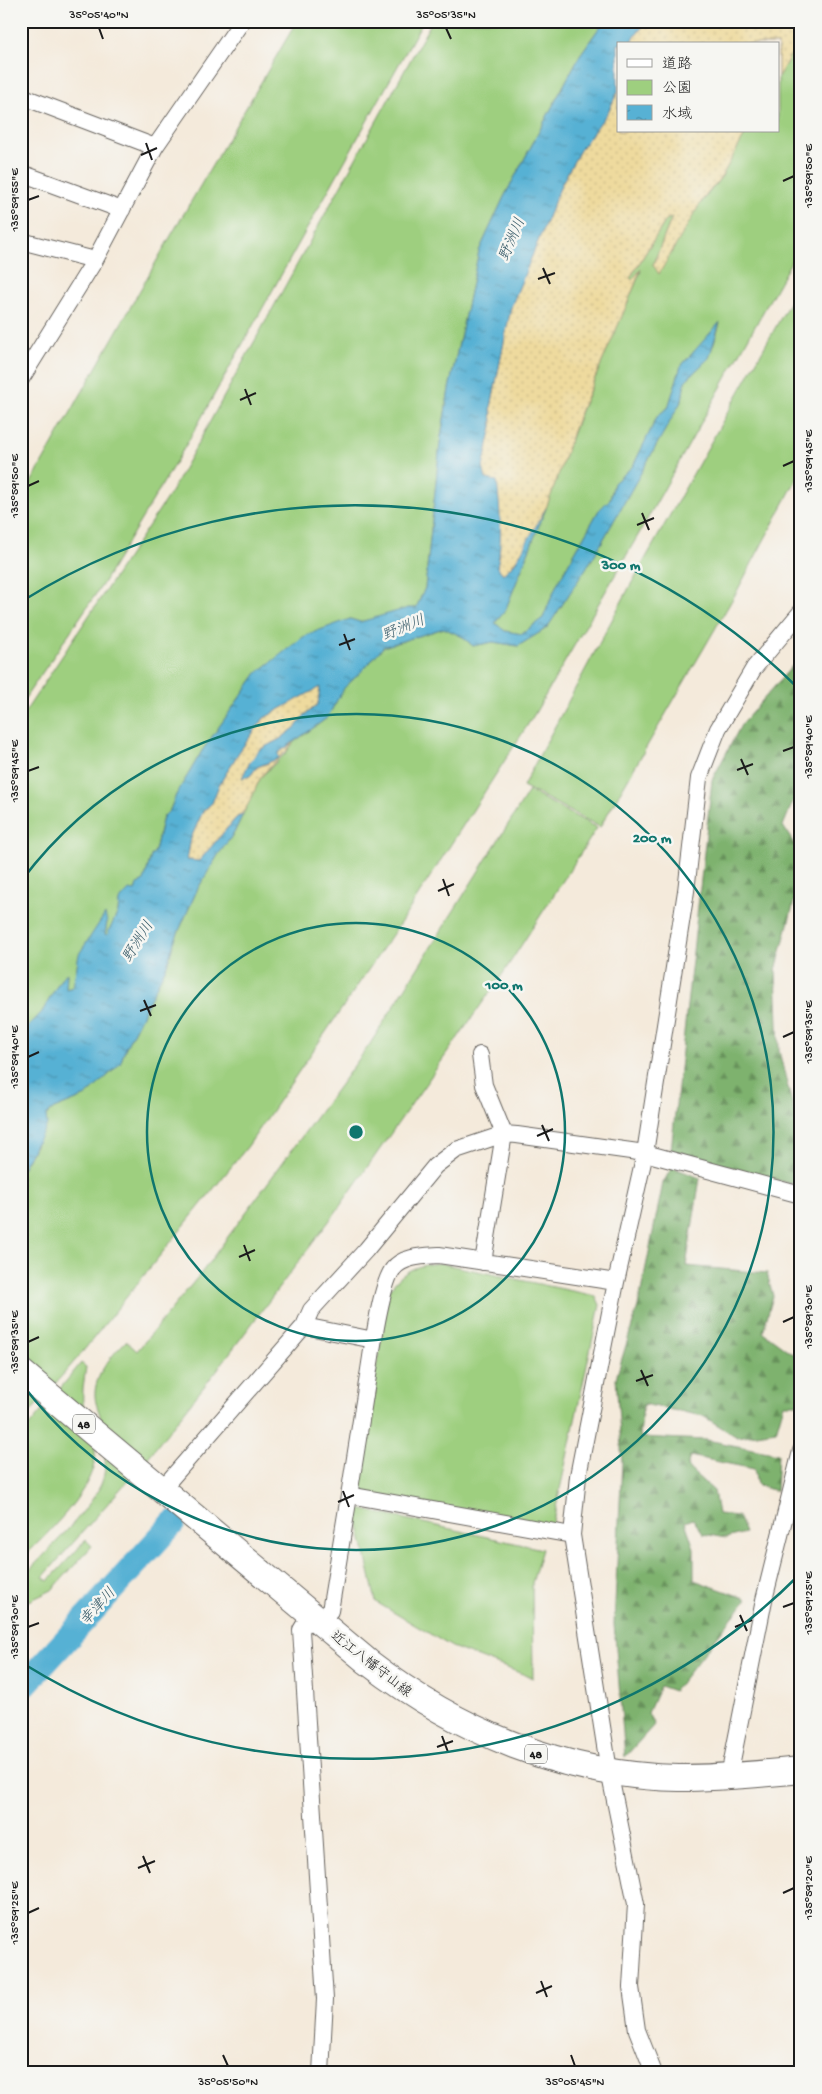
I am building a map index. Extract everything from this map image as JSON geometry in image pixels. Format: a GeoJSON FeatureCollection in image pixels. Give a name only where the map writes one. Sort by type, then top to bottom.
{"type":"FeatureCollection","features":[{"type":"Feature","properties":{"kind":"main road","name":"近江八幡守山線"},"geometry":{"type":"LineString","coordinates":[[21,1372],[217,1537],[320,1613],[389,1679],[446,1715],[484,1734],[514,1746],[558,1760],[609,1771],[678,1778],[801,1770]]}},
{"type":"Feature","properties":{"kind":"street"},"geometry":{"type":"LineString","coordinates":[[21,380],[95,260],[155,147],[242,21]]}},
{"type":"Feature","properties":{"kind":"street"},"geometry":{"type":"LineString","coordinates":[[21,96],[155,147]]}},
{"type":"Feature","properties":{"kind":"street"},"geometry":{"type":"LineString","coordinates":[[21,174],[122,210]]}},
{"type":"Feature","properties":{"kind":"street"},"geometry":{"type":"LineString","coordinates":[[21,241],[95,260]]}},
{"type":"Feature","properties":{"kind":"street"},"geometry":{"type":"LineString","coordinates":[[654,2073],[637,2030],[631,1987],[636,1904],[609,1771],[572,1535],[578,1476],[616,1282],[645,1153],[686,891],[699,778],[718,729],[754,668],[801,612]]}},
{"type":"Feature","properties":{"kind":"street"},"geometry":{"type":"LineString","coordinates":[[480,1055],[484,1086],[504,1134],[483,1262]]}},
{"type":"Feature","properties":{"kind":"street"},"geometry":{"type":"LineString","coordinates":[[161,1490],[304,1326],[311,1310],[408,1202],[435,1166],[456,1150],[504,1134],[645,1153],[801,1195]]}},
{"type":"Feature","properties":{"kind":"street"},"geometry":{"type":"LineString","coordinates":[[321,2073],[325,1999],[301,1630],[320,1613],[349,1495],[374,1340],[384,1292],[393,1269],[405,1260],[439,1256],[616,1282]]}},
{"type":"Feature","properties":{"kind":"street"},"geometry":{"type":"LineString","coordinates":[[304,1326],[374,1340]]}},
{"type":"Feature","properties":{"kind":"street"},"geometry":{"type":"LineString","coordinates":[[729,1776],[764,1600],[801,1451]]}},
{"type":"Feature","properties":{"kind":"street"},"geometry":{"type":"LineString","coordinates":[[349,1495],[572,1535]]}},
{"type":"Feature","properties":{"kind":"green space"},"geometry":{"type":"Polygon","coordinates":[[[297,21],[423,21],[189,440],[102,585],[21,704],[21,500],[169,239],[297,21]]]}},
{"type":"Feature","properties":{"kind":"green space"},"geometry":{"type":"Polygon","coordinates":[[[432,21],[604,21],[580,55],[504,197],[479,251],[449,389],[440,443],[425,588],[416,608],[360,622],[350,619],[257,673],[202,751],[176,795],[170,810],[163,817],[155,851],[151,856],[144,882],[135,891],[119,901],[118,912],[108,935],[105,934],[107,922],[76,975],[73,987],[66,989],[67,974],[62,977],[42,1012],[21,1037],[21,718],[171,492],[432,21]]]}},
{"type":"Feature","properties":{"kind":"green space"},"geometry":{"type":"Polygon","coordinates":[[[801,37],[801,244],[640,532],[534,715],[403,919],[248,1146],[80,1355],[21,1423],[21,1170],[36,1146],[46,1115],[54,1109],[86,1096],[120,1064],[126,1047],[167,965],[174,942],[197,890],[234,833],[261,777],[286,753],[294,742],[327,718],[344,688],[383,647],[444,628],[463,637],[473,646],[493,642],[518,646],[547,628],[594,556],[682,400],[685,381],[709,358],[720,324],[681,366],[668,408],[658,415],[633,466],[614,483],[610,499],[599,510],[557,584],[543,618],[522,634],[505,631],[495,623],[505,611],[546,508],[581,411],[641,271],[632,281],[630,278],[666,220],[672,217],[653,265],[722,176],[746,132],[780,132],[780,74],[801,37]]]}},
{"type":"Feature","properties":{"kind":"green space"},"geometry":{"type":"Polygon","coordinates":[[[801,282],[801,471],[736,593],[600,827],[523,786],[630,586],[801,282]]]}},
{"type":"Feature","properties":{"kind":"green space"},"geometry":{"type":"Polygon","coordinates":[[[801,656],[801,782],[783,826],[801,855],[801,875],[776,970],[779,1051],[801,1140],[801,1177],[791,1184],[671,1150],[712,780],[741,725],[801,656]]]}},
{"type":"Feature","properties":{"kind":"green space"},"geometry":{"type":"Polygon","coordinates":[[[529,791],[597,828],[504,972],[333,1216],[217,1370],[146,1460],[43,1577],[48,1581],[86,1540],[92,1546],[52,1590],[21,1605],[21,1579],[90,1503],[103,1479],[105,1447],[100,1415],[96,1403],[95,1388],[105,1366],[126,1341],[137,1351],[202,1272],[370,1044],[529,791]]]}},
{"type":"Feature","properties":{"kind":"green space"},"geometry":{"type":"Polygon","coordinates":[[[672,1167],[700,1178],[686,1266],[767,1273],[773,1296],[763,1332],[801,1360],[799,1404],[784,1404],[776,1431],[737,1437],[703,1416],[643,1404],[640,1437],[707,1440],[778,1454],[776,1491],[757,1485],[754,1469],[690,1456],[687,1467],[714,1491],[718,1514],[738,1516],[745,1533],[726,1538],[703,1534],[693,1519],[685,1522],[694,1548],[694,1580],[747,1599],[674,1691],[660,1686],[648,1713],[654,1725],[625,1757],[614,1624],[622,1462],[616,1378],[638,1306],[663,1183],[672,1167]]]}},
{"type":"Feature","properties":{"kind":"green space"},"geometry":{"type":"Polygon","coordinates":[[[439,1263],[596,1296],[600,1305],[552,1526],[361,1493],[357,1486],[389,1290],[410,1270],[439,1263]]]}},
{"type":"Feature","properties":{"kind":"green space"},"geometry":{"type":"Polygon","coordinates":[[[81,1363],[86,1367],[83,1404],[95,1450],[94,1464],[80,1494],[68,1510],[21,1560],[21,1436],[81,1363]]]}},
{"type":"Feature","properties":{"kind":"green space"},"geometry":{"type":"Polygon","coordinates":[[[355,1508],[542,1549],[532,1583],[533,1678],[452,1647],[376,1602],[355,1508]]]}},
{"type":"Feature","properties":{"kind":"sand"},"geometry":{"type":"Polygon","coordinates":[[[647,21],[801,21],[801,37],[780,74],[780,42],[633,42],[633,39],[647,21]]]}},
{"type":"Feature","properties":{"kind":"sand"},"geometry":{"type":"Polygon","coordinates":[[[617,93],[617,132],[746,132],[722,176],[703,199],[659,274],[653,265],[672,217],[666,220],[630,278],[632,280],[641,269],[573,430],[541,519],[518,558],[503,574],[497,567],[500,554],[483,467],[492,426],[491,407],[511,307],[562,183],[580,150],[608,112],[617,93]]]}},
{"type":"Feature","properties":{"kind":"sand"},"geometry":{"type":"Polygon","coordinates":[[[321,686],[318,704],[303,717],[296,727],[280,739],[259,750],[248,765],[243,778],[250,776],[257,767],[269,763],[278,753],[294,742],[260,779],[244,810],[199,861],[187,860],[191,838],[203,811],[212,803],[219,785],[239,752],[264,718],[321,686]]]}},
{"type":"Feature","properties":{"kind":"water","name":"野洲川"},"geometry":{"type":"Polygon","coordinates":[[[604,21],[647,21],[633,39],[633,42],[617,42],[617,93],[608,112],[580,150],[562,183],[511,307],[491,407],[492,426],[483,467],[486,479],[497,481],[500,535],[497,567],[503,574],[515,563],[546,508],[505,611],[495,623],[505,631],[522,634],[543,618],[557,584],[599,510],[610,499],[614,483],[633,466],[658,415],[668,408],[681,366],[720,322],[709,358],[685,381],[682,400],[594,556],[547,628],[518,646],[493,642],[473,646],[463,637],[444,628],[383,647],[344,688],[327,718],[278,753],[279,758],[257,767],[250,776],[242,778],[248,765],[259,750],[280,739],[296,727],[303,717],[318,704],[320,687],[264,718],[239,752],[219,785],[212,803],[203,811],[191,838],[187,860],[199,861],[236,818],[243,814],[234,833],[197,890],[174,942],[167,965],[126,1047],[120,1064],[86,1096],[54,1109],[46,1115],[47,1125],[21,1170],[21,1037],[42,1012],[62,977],[67,973],[66,989],[73,987],[79,954],[105,914],[107,922],[105,934],[107,935],[118,912],[119,901],[129,890],[135,891],[137,884],[144,881],[151,856],[155,851],[163,817],[170,810],[176,795],[202,751],[257,673],[303,637],[350,619],[360,622],[408,608],[416,608],[425,588],[440,443],[449,389],[479,251],[504,197],[580,55],[604,21]]]}},
{"type":"Feature","properties":{"kind":"waterway","name":"幸津川"},"geometry":{"type":"LineString","coordinates":[[21,1689],[173,1523]]}}]}
